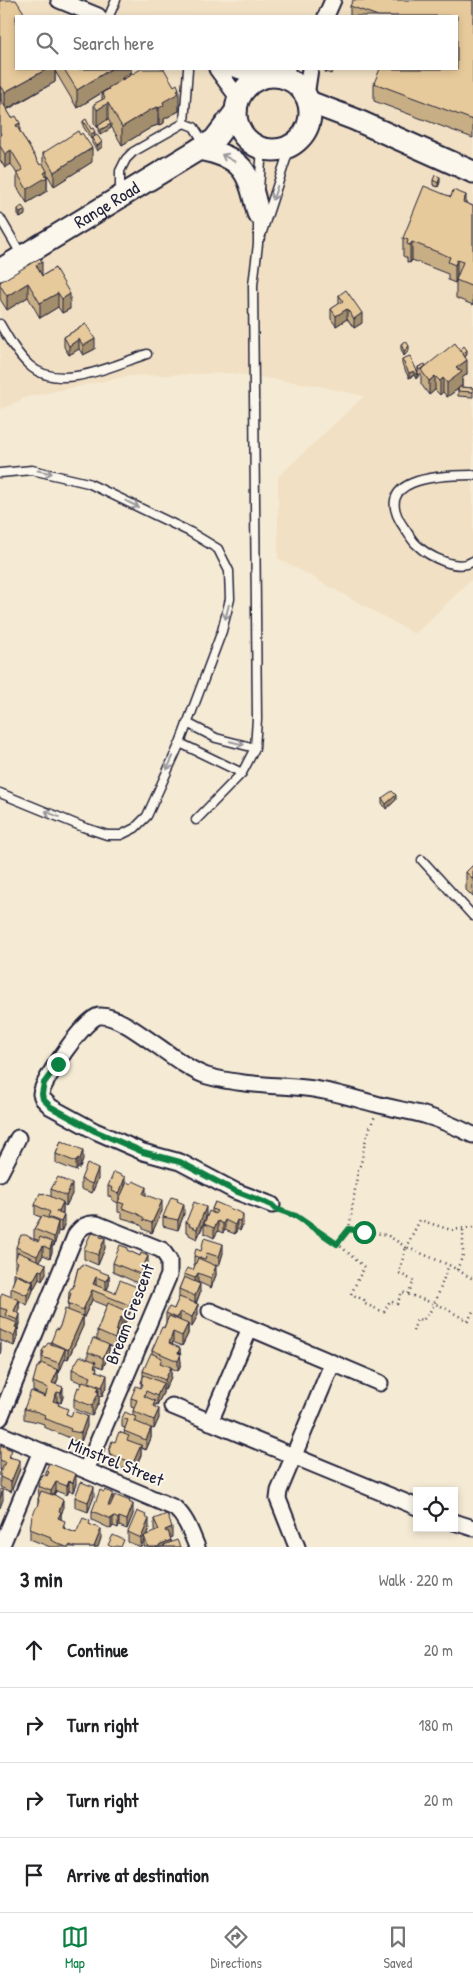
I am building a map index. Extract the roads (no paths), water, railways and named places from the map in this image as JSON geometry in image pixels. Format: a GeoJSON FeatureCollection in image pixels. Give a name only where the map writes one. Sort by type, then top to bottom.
{"type":"FeatureCollection","features":[{"type":"Feature","properties":{"kind":"main road"},"geometry":{"type":"LineString","coordinates":[[307,99],[310,115],[305,132],[290,147],[271,150],[254,143],[240,130],[237,105],[248,86],[274,74],[293,82],[307,99],[473,172]]}},
{"type":"Feature","properties":{"kind":"main road","name":"Range Road"},"geometry":{"type":"LineString","coordinates":[[0,270],[206,144],[237,105]]}},
{"type":"Feature","properties":{"kind":"main road"},"geometry":{"type":"LineString","coordinates":[[305,132],[354,119]]}},
{"type":"Feature","properties":{"kind":"main road","name":"Range Road"},"geometry":{"type":"LineString","coordinates":[[206,144],[254,143]]}},
{"type":"Feature","properties":{"kind":"main road"},"geometry":{"type":"LineString","coordinates":[[206,144],[216,152],[230,158],[242,168],[250,181],[258,213]]}},
{"type":"Feature","properties":{"kind":"street"},"geometry":{"type":"LineString","coordinates":[[59,0],[96,15]]}},
{"type":"Feature","properties":{"kind":"street"},"geometry":{"type":"LineString","coordinates":[[326,15],[332,0]]}},
{"type":"Feature","properties":{"kind":"street"},"geometry":{"type":"LineString","coordinates":[[218,70],[237,105]]}},
{"type":"Feature","properties":{"kind":"street"},"geometry":{"type":"LineString","coordinates":[[242,70],[274,74]]}},
{"type":"Feature","properties":{"kind":"street"},"geometry":{"type":"LineString","coordinates":[[307,99],[310,70]]}},
{"type":"Feature","properties":{"kind":"street"},"geometry":{"type":"LineString","coordinates":[[272,1205],[235,1191],[180,1162],[143,1152],[95,1131],[47,1104],[42,1094],[44,1083],[88,1022],[96,1016],[113,1019],[140,1034],[189,1069],[206,1076],[228,1081],[327,1091],[425,1115],[473,1135]]}},
{"type":"Feature","properties":{"kind":"street"},"geometry":{"type":"LineString","coordinates":[[2,1166],[18,1138]]}},
{"type":"Feature","properties":{"kind":"street","name":"Bream Crescent"},"geometry":{"type":"LineString","coordinates":[[0,1418],[76,1234],[82,1226],[90,1223],[97,1224],[162,1250],[169,1260],[169,1275],[86,1470]]}},
{"type":"Feature","properties":{"kind":"street"},"geometry":{"type":"LineString","coordinates":[[210,1311],[380,1383]]}},
{"type":"Feature","properties":{"kind":"street"},"geometry":{"type":"LineString","coordinates":[[210,1422],[250,1328]]}},
{"type":"Feature","properties":{"kind":"street"},"geometry":{"type":"LineString","coordinates":[[297,1547],[278,1499],[279,1491],[332,1364]]}},
{"type":"Feature","properties":{"kind":"street"},"geometry":{"type":"LineString","coordinates":[[172,1406],[413,1505]]}},
{"type":"Feature","properties":{"kind":"street","name":"Minstrel Street"},"geometry":{"type":"LineString","coordinates":[[0,1434],[176,1508],[182,1515],[197,1547]]}},
{"type":"Feature","properties":{"kind":"street"},"geometry":{"type":"LineString","coordinates":[[1,1547],[41,1451]]}},
{"type":"Feature","properties":{"kind":"street"},"geometry":{"type":"LineString","coordinates":[[458,1523],[473,1528]]}},
{"type":"Feature","properties":{"kind":"lane"},"geometry":{"type":"LineString","coordinates":[[108,15],[116,0]]}},
{"type":"Feature","properties":{"kind":"lane"},"geometry":{"type":"LineString","coordinates":[[184,123],[188,70]]}},
{"type":"Feature","properties":{"kind":"lane"},"geometry":{"type":"LineString","coordinates":[[184,123],[194,128],[206,144]]}},
{"type":"Feature","properties":{"kind":"lane"},"geometry":{"type":"LineString","coordinates":[[120,197],[120,171],[126,159],[133,152],[184,123]]}},
{"type":"Feature","properties":{"kind":"lane"},"geometry":{"type":"LineString","coordinates":[[196,820],[242,773],[255,748],[257,719],[253,285],[258,244],[258,213],[254,143]]}},
{"type":"Feature","properties":{"kind":"lane"},"geometry":{"type":"LineString","coordinates":[[258,244],[290,147]]}},
{"type":"Feature","properties":{"kind":"lane"},"geometry":{"type":"LineString","coordinates":[[0,218],[22,256]]}},
{"type":"Feature","properties":{"kind":"lane"},"geometry":{"type":"LineString","coordinates":[[0,324],[21,357],[30,366],[42,373],[57,377],[82,376],[147,354]]}},
{"type":"Feature","properties":{"kind":"lane"},"geometry":{"type":"LineString","coordinates":[[0,474],[32,470],[88,483],[190,532],[218,549],[229,571],[230,599],[222,631],[180,743],[147,816],[135,828],[121,835],[107,835],[0,793]]}},
{"type":"Feature","properties":{"kind":"lane"},"geometry":{"type":"LineString","coordinates":[[473,475],[428,477],[400,490],[394,502],[394,507],[397,518],[416,545],[429,554],[455,564],[465,564],[473,561]]}},
{"type":"Feature","properties":{"kind":"lane"},"geometry":{"type":"LineString","coordinates":[[187,723],[216,738],[255,748]]}},
{"type":"Feature","properties":{"kind":"lane"},"geometry":{"type":"LineString","coordinates":[[180,743],[242,773]]}},
{"type":"Feature","properties":{"kind":"lane"},"geometry":{"type":"LineString","coordinates":[[422,860],[473,916]]}}]}
